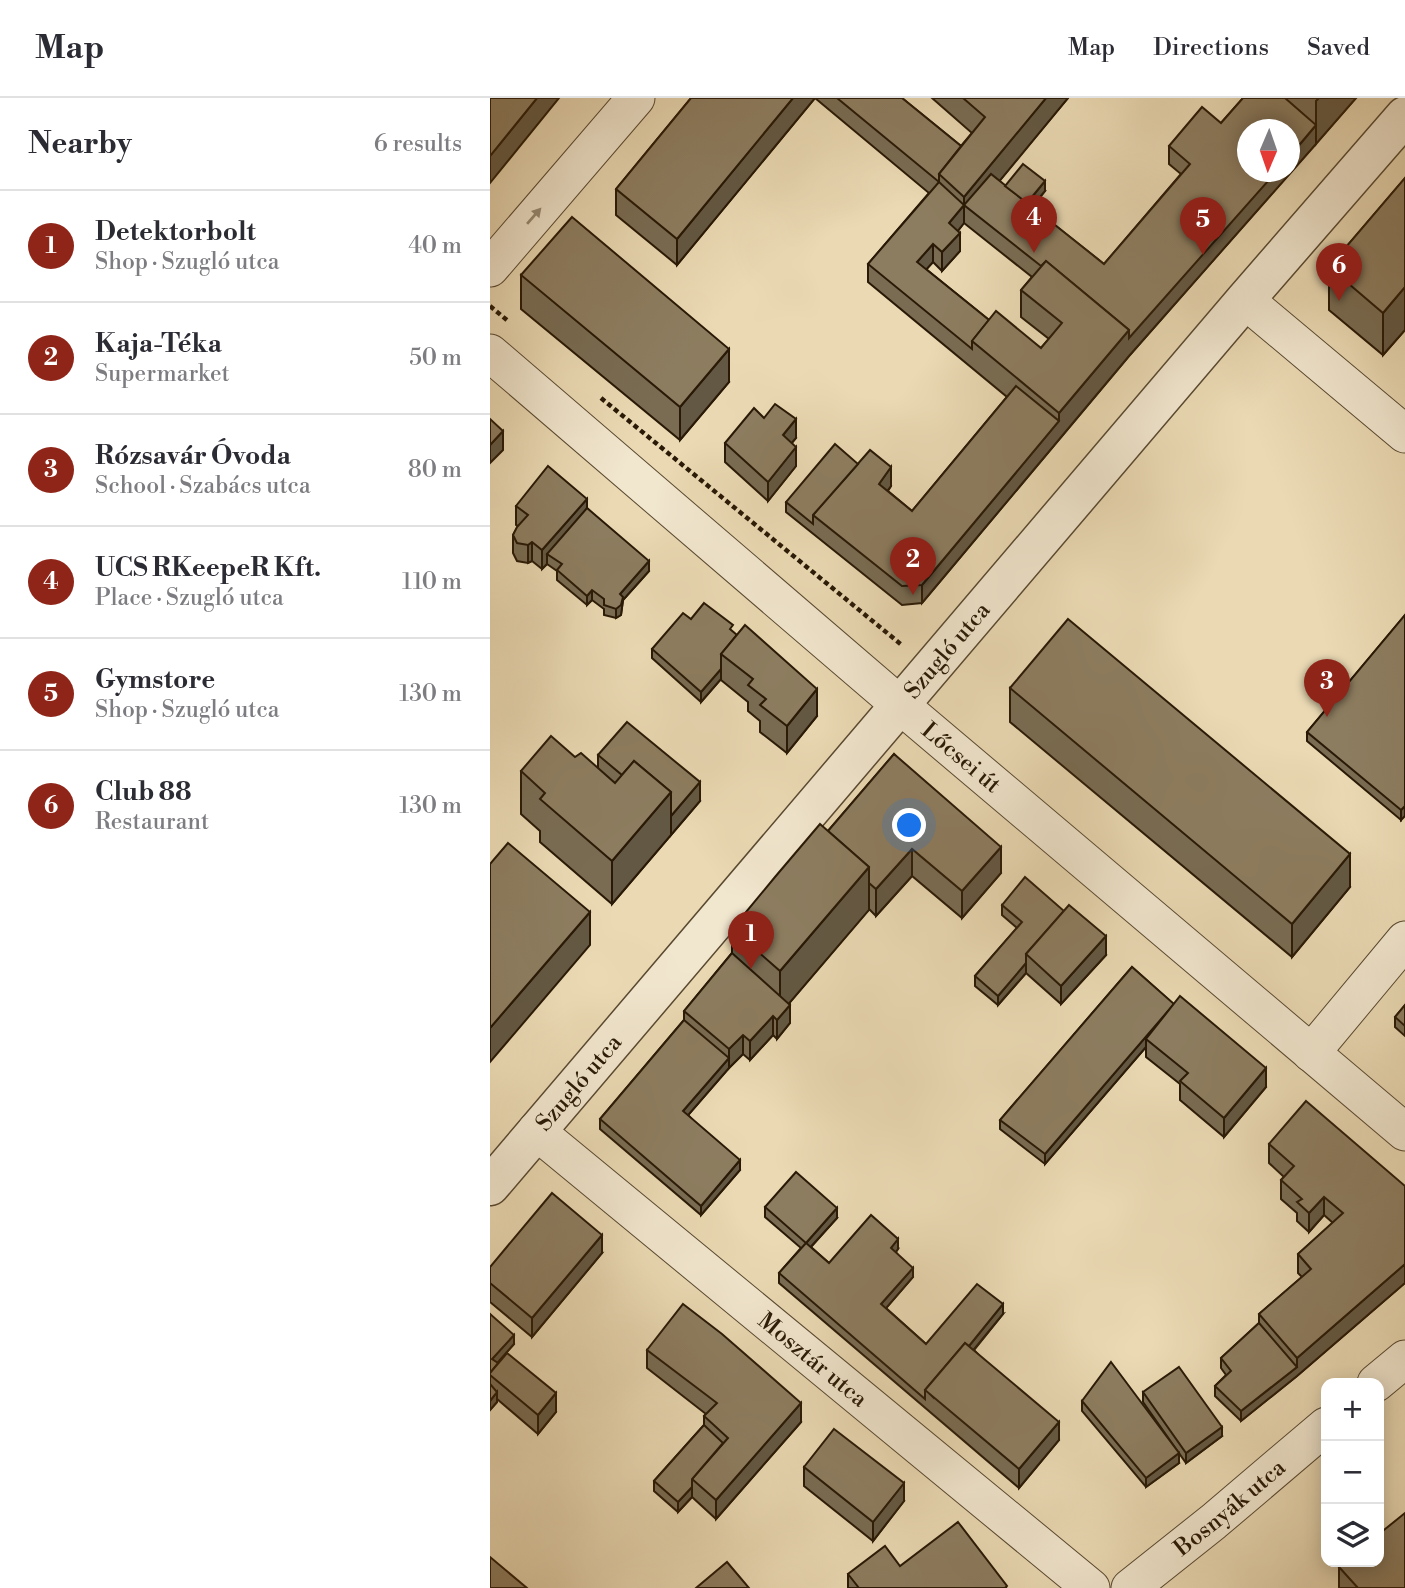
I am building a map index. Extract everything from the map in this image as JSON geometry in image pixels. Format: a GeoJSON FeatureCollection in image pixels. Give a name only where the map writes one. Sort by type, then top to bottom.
{"type":"FeatureCollection","features":[{"type":"Feature","properties":{"kind":"street"},"geometry":{"type":"LineString","coordinates":[[490,268],[636,98]]}},
{"type":"Feature","properties":{"kind":"street","name":"Szugló utca"},"geometry":{"type":"LineString","coordinates":[[490,1186],[1405,116]]}},
{"type":"Feature","properties":{"kind":"street"},"geometry":{"type":"LineString","coordinates":[[1245,300],[1405,434]]}},
{"type":"Feature","properties":{"kind":"street","name":"Lőcsei út"},"geometry":{"type":"LineString","coordinates":[[490,353],[900,705],[1405,1132]]}},
{"type":"Feature","properties":{"kind":"street"},"geometry":{"type":"LineString","coordinates":[[1311,1053],[1405,940]]}},
{"type":"Feature","properties":{"kind":"street","name":"Mosztár utca"},"geometry":{"type":"LineString","coordinates":[[536,1131],[1091,1588]]}},
{"type":"Feature","properties":{"kind":"street"},"geometry":{"type":"LineString","coordinates":[[1382,1378],[1405,1359]]}},
{"type":"Feature","properties":{"kind":"street","name":"Bosnyák utca"},"geometry":{"type":"LineString","coordinates":[[1130,1588],[1321,1430]]}},
{"type":"Feature","properties":{"kind":"path"},"geometry":{"type":"LineString","coordinates":[[490,306],[511,323]]}},
{"type":"Feature","properties":{"kind":"path"},"geometry":{"type":"LineString","coordinates":[[597,394],[906,649]]}},
{"type":"Feature","properties":{"kind":"building"},"geometry":{"type":"Polygon","coordinates":[[[490,98],[537,98],[490,156],[490,98]]]}},
{"type":"Feature","properties":{"kind":"building"},"geometry":{"type":"Polygon","coordinates":[[[691,98],[793,98],[677,239],[616,189],[691,98]]]}},
{"type":"Feature","properties":{"kind":"building"},"geometry":{"type":"Polygon","coordinates":[[[837,98],[902,98],[961,146],[939,174],[939,182],[837,98]]]}},
{"type":"Feature","properties":{"kind":"building"},"geometry":{"type":"Polygon","coordinates":[[[963,98],[1046,98],[964,197],[939,174],[985,117],[963,98]]]}},
{"type":"Feature","properties":{"kind":"building"},"geometry":{"type":"Polygon","coordinates":[[[1243,98],[1285,98],[1316,125],[1300,144],[1300,119],[1237,119],[1237,182],[1267,182],[1129,338],[1129,330],[1046,261],[1041,266],[964,205],[991,174],[1104,264],[1190,164],[1169,146],[1202,107],[1221,123],[1243,98]]]}},
{"type":"Feature","properties":{"kind":"building"},"geometry":{"type":"Polygon","coordinates":[[[1023,164],[1045,181],[1027,203],[1005,186],[1023,164]]]}},
{"type":"Feature","properties":{"kind":"building"},"geometry":{"type":"Polygon","coordinates":[[[1405,178],[1405,287],[1383,313],[1329,267],[1405,178]]]}},
{"type":"Feature","properties":{"kind":"building"},"geometry":{"type":"Polygon","coordinates":[[[939,182],[964,205],[949,223],[960,233],[942,252],[933,244],[917,262],[989,320],[972,341],[972,349],[868,264],[939,182]]]}},
{"type":"Feature","properties":{"kind":"building"},"geometry":{"type":"Polygon","coordinates":[[[572,217],[729,349],[680,407],[521,275],[572,217]]]}},
{"type":"Feature","properties":{"kind":"building"},"geometry":{"type":"Polygon","coordinates":[[[1046,261],[1129,330],[1059,413],[972,341],[996,311],[1041,348],[1062,323],[1021,290],[1046,261]]]}},
{"type":"Feature","properties":{"kind":"building"},"geometry":{"type":"Polygon","coordinates":[[[1016,386],[1059,421],[922,585],[902,586],[813,515],[870,450],[891,467],[879,484],[912,511],[1016,386]]]}},
{"type":"Feature","properties":{"kind":"building"},"geometry":{"type":"Polygon","coordinates":[[[775,404],[796,419],[783,435],[796,447],[768,482],[725,443],[754,408],[764,418],[775,404]]]}},
{"type":"Feature","properties":{"kind":"building"},"geometry":{"type":"Polygon","coordinates":[[[490,419],[503,431],[490,445],[490,419]]]}},
{"type":"Feature","properties":{"kind":"building"},"geometry":{"type":"Polygon","coordinates":[[[835,444],[858,464],[813,515],[813,524],[786,502],[835,444]]]}},
{"type":"Feature","properties":{"kind":"building"},"geometry":{"type":"Polygon","coordinates":[[[548,466],[587,499],[542,550],[532,542],[528,545],[517,543],[513,535],[528,515],[516,506],[548,466]]]}},
{"type":"Feature","properties":{"kind":"building"},"geometry":{"type":"Polygon","coordinates":[[[587,508],[649,561],[620,594],[623,597],[621,605],[616,609],[604,605],[604,599],[592,590],[587,596],[557,570],[562,564],[547,554],[587,508]]]}},
{"type":"Feature","properties":{"kind":"building"},"geometry":{"type":"Polygon","coordinates":[[[704,603],[733,625],[730,629],[737,635],[721,654],[721,669],[701,692],[652,649],[683,613],[691,619],[704,603]]]}},
{"type":"Feature","properties":{"kind":"building"},"geometry":{"type":"Polygon","coordinates":[[[1405,615],[1405,806],[1401,810],[1307,732],[1405,615]]]}},
{"type":"Feature","properties":{"kind":"building"},"geometry":{"type":"Polygon","coordinates":[[[1068,619],[1350,854],[1292,924],[1010,688],[1068,619]]]}},
{"type":"Feature","properties":{"kind":"building"},"geometry":{"type":"Polygon","coordinates":[[[745,625],[817,689],[787,726],[760,705],[766,699],[748,685],[753,679],[721,654],[745,625]]]}},
{"type":"Feature","properties":{"kind":"building"},"geometry":{"type":"Polygon","coordinates":[[[627,722],[700,782],[671,816],[671,792],[634,761],[622,775],[598,755],[627,722]]]}},
{"type":"Feature","properties":{"kind":"building"},"geometry":{"type":"Polygon","coordinates":[[[551,736],[575,757],[581,753],[615,783],[634,761],[671,792],[612,861],[540,799],[545,793],[521,771],[551,736]]]}},
{"type":"Feature","properties":{"kind":"building"},"geometry":{"type":"Polygon","coordinates":[[[894,754],[1001,847],[962,891],[912,849],[876,889],[869,883],[869,867],[828,831],[894,754]]]}},
{"type":"Feature","properties":{"kind":"building"},"geometry":{"type":"Polygon","coordinates":[[[820,824],[869,867],[780,971],[732,929],[820,824]]]}},
{"type":"Feature","properties":{"kind":"building"},"geometry":{"type":"Polygon","coordinates":[[[508,843],[590,912],[490,1028],[490,864],[508,843]]]}},
{"type":"Feature","properties":{"kind":"building"},"geometry":{"type":"Polygon","coordinates":[[[1025,877],[1064,911],[1026,954],[1026,963],[998,996],[975,976],[1022,922],[1002,905],[1025,877]]]}},
{"type":"Feature","properties":{"kind":"building"},"geometry":{"type":"Polygon","coordinates":[[[1069,905],[1106,936],[1061,986],[1026,954],[1069,905]]]}},
{"type":"Feature","properties":{"kind":"building"},"geometry":{"type":"Polygon","coordinates":[[[732,953],[790,1005],[777,1020],[773,1016],[750,1041],[743,1035],[729,1049],[684,1011],[732,953]]]}},
{"type":"Feature","properties":{"kind":"building"},"geometry":{"type":"Polygon","coordinates":[[[1132,967],[1174,1004],[1045,1154],[1000,1120],[1132,967]]]}},
{"type":"Feature","properties":{"kind":"building"},"geometry":{"type":"Polygon","coordinates":[[[1180,996],[1266,1068],[1224,1118],[1180,1081],[1188,1073],[1146,1039],[1180,996]]]}},
{"type":"Feature","properties":{"kind":"building"},"geometry":{"type":"Polygon","coordinates":[[[1405,1005],[1405,1026],[1395,1017],[1405,1005]]]}},
{"type":"Feature","properties":{"kind":"building"},"geometry":{"type":"Polygon","coordinates":[[[684,1020],[729,1058],[683,1111],[740,1160],[701,1206],[600,1119],[684,1020]]]}},
{"type":"Feature","properties":{"kind":"building"},"geometry":{"type":"Polygon","coordinates":[[[1306,1101],[1405,1186],[1405,1264],[1297,1358],[1259,1314],[1311,1269],[1298,1254],[1343,1213],[1324,1197],[1309,1213],[1297,1202],[1302,1199],[1281,1180],[1294,1166],[1269,1144],[1306,1101]]]}},
{"type":"Feature","properties":{"kind":"building"},"geometry":{"type":"Polygon","coordinates":[[[796,1172],[837,1208],[806,1243],[765,1207],[796,1172]]]}},
{"type":"Feature","properties":{"kind":"building"},"geometry":{"type":"Polygon","coordinates":[[[552,1193],[602,1235],[532,1318],[490,1283],[490,1267],[552,1193]]]}},
{"type":"Feature","properties":{"kind":"building"},"geometry":{"type":"Polygon","coordinates":[[[871,1215],[898,1239],[891,1248],[913,1268],[881,1304],[926,1344],[977,1284],[1003,1304],[969,1346],[965,1343],[925,1390],[925,1399],[779,1273],[806,1243],[829,1263],[871,1215]]]}},
{"type":"Feature","properties":{"kind":"building"},"geometry":{"type":"Polygon","coordinates":[[[683,1304],[801,1403],[716,1500],[692,1479],[728,1438],[704,1416],[717,1403],[647,1350],[683,1304]]]}},
{"type":"Feature","properties":{"kind":"building"},"geometry":{"type":"Polygon","coordinates":[[[490,1314],[514,1335],[492,1359],[498,1363],[490,1373],[490,1314]]]}},
{"type":"Feature","properties":{"kind":"building"},"geometry":{"type":"Polygon","coordinates":[[[1259,1323],[1297,1367],[1241,1411],[1215,1386],[1231,1371],[1221,1358],[1259,1323]]]}},
{"type":"Feature","properties":{"kind":"building"},"geometry":{"type":"Polygon","coordinates":[[[965,1343],[1059,1422],[1019,1469],[925,1390],[965,1343]]]}},
{"type":"Feature","properties":{"kind":"building"},"geometry":{"type":"Polygon","coordinates":[[[507,1353],[556,1393],[538,1415],[490,1375],[507,1353]]]}},
{"type":"Feature","properties":{"kind":"building"},"geometry":{"type":"Polygon","coordinates":[[[1111,1362],[1179,1453],[1146,1478],[1082,1401],[1111,1362]]]}},
{"type":"Feature","properties":{"kind":"building"},"geometry":{"type":"Polygon","coordinates":[[[1179,1367],[1222,1427],[1186,1453],[1143,1392],[1179,1367]]]}},
{"type":"Feature","properties":{"kind":"building"},"geometry":{"type":"Polygon","coordinates":[[[490,1384],[497,1392],[490,1401],[490,1384]]]}},
{"type":"Feature","properties":{"kind":"building"},"geometry":{"type":"Polygon","coordinates":[[[704,1425],[723,1443],[692,1479],[692,1487],[678,1502],[654,1481],[704,1425]]]}},
{"type":"Feature","properties":{"kind":"building"},"geometry":{"type":"Polygon","coordinates":[[[834,1429],[904,1483],[873,1522],[804,1467],[834,1429]]]}},
{"type":"Feature","properties":{"kind":"building"},"geometry":{"type":"Polygon","coordinates":[[[1405,1513],[1405,1588],[1358,1588],[1339,1567],[1384,1567],[1384,1530],[1405,1513]]]}},
{"type":"Feature","properties":{"kind":"building"},"geometry":{"type":"Polygon","coordinates":[[[958,1522],[1007,1586],[1005,1588],[859,1588],[848,1574],[885,1546],[900,1566],[958,1522]]]}},
{"type":"Feature","properties":{"kind":"building"},"geometry":{"type":"Polygon","coordinates":[[[490,1557],[527,1588],[490,1588],[490,1557]]]}},
{"type":"Feature","properties":{"kind":"building"},"geometry":{"type":"Polygon","coordinates":[[[727,1562],[749,1588],[696,1588],[727,1562]]]}},
{"type":"Feature","properties":{"kind":"place","name":"UCS RKeepeR Kft."},"geometry":{"type":"Point","coordinates":[1034,253]}},
{"type":"Feature","properties":{"kind":"place","name":"Gymstore"},"geometry":{"type":"Point","coordinates":[1203,255]}},
{"type":"Feature","properties":{"kind":"place","name":"Club 88"},"geometry":{"type":"Point","coordinates":[1339,301]}},
{"type":"Feature","properties":{"kind":"place","name":"Kaja-Téka"},"geometry":{"type":"Point","coordinates":[913,595]}},
{"type":"Feature","properties":{"kind":"place","name":"Rózsavár Óvoda"},"geometry":{"type":"Point","coordinates":[1327,717]}},
{"type":"Feature","properties":{"kind":"place","name":"Detektorbolt"},"geometry":{"type":"Point","coordinates":[751,969]}}]}
